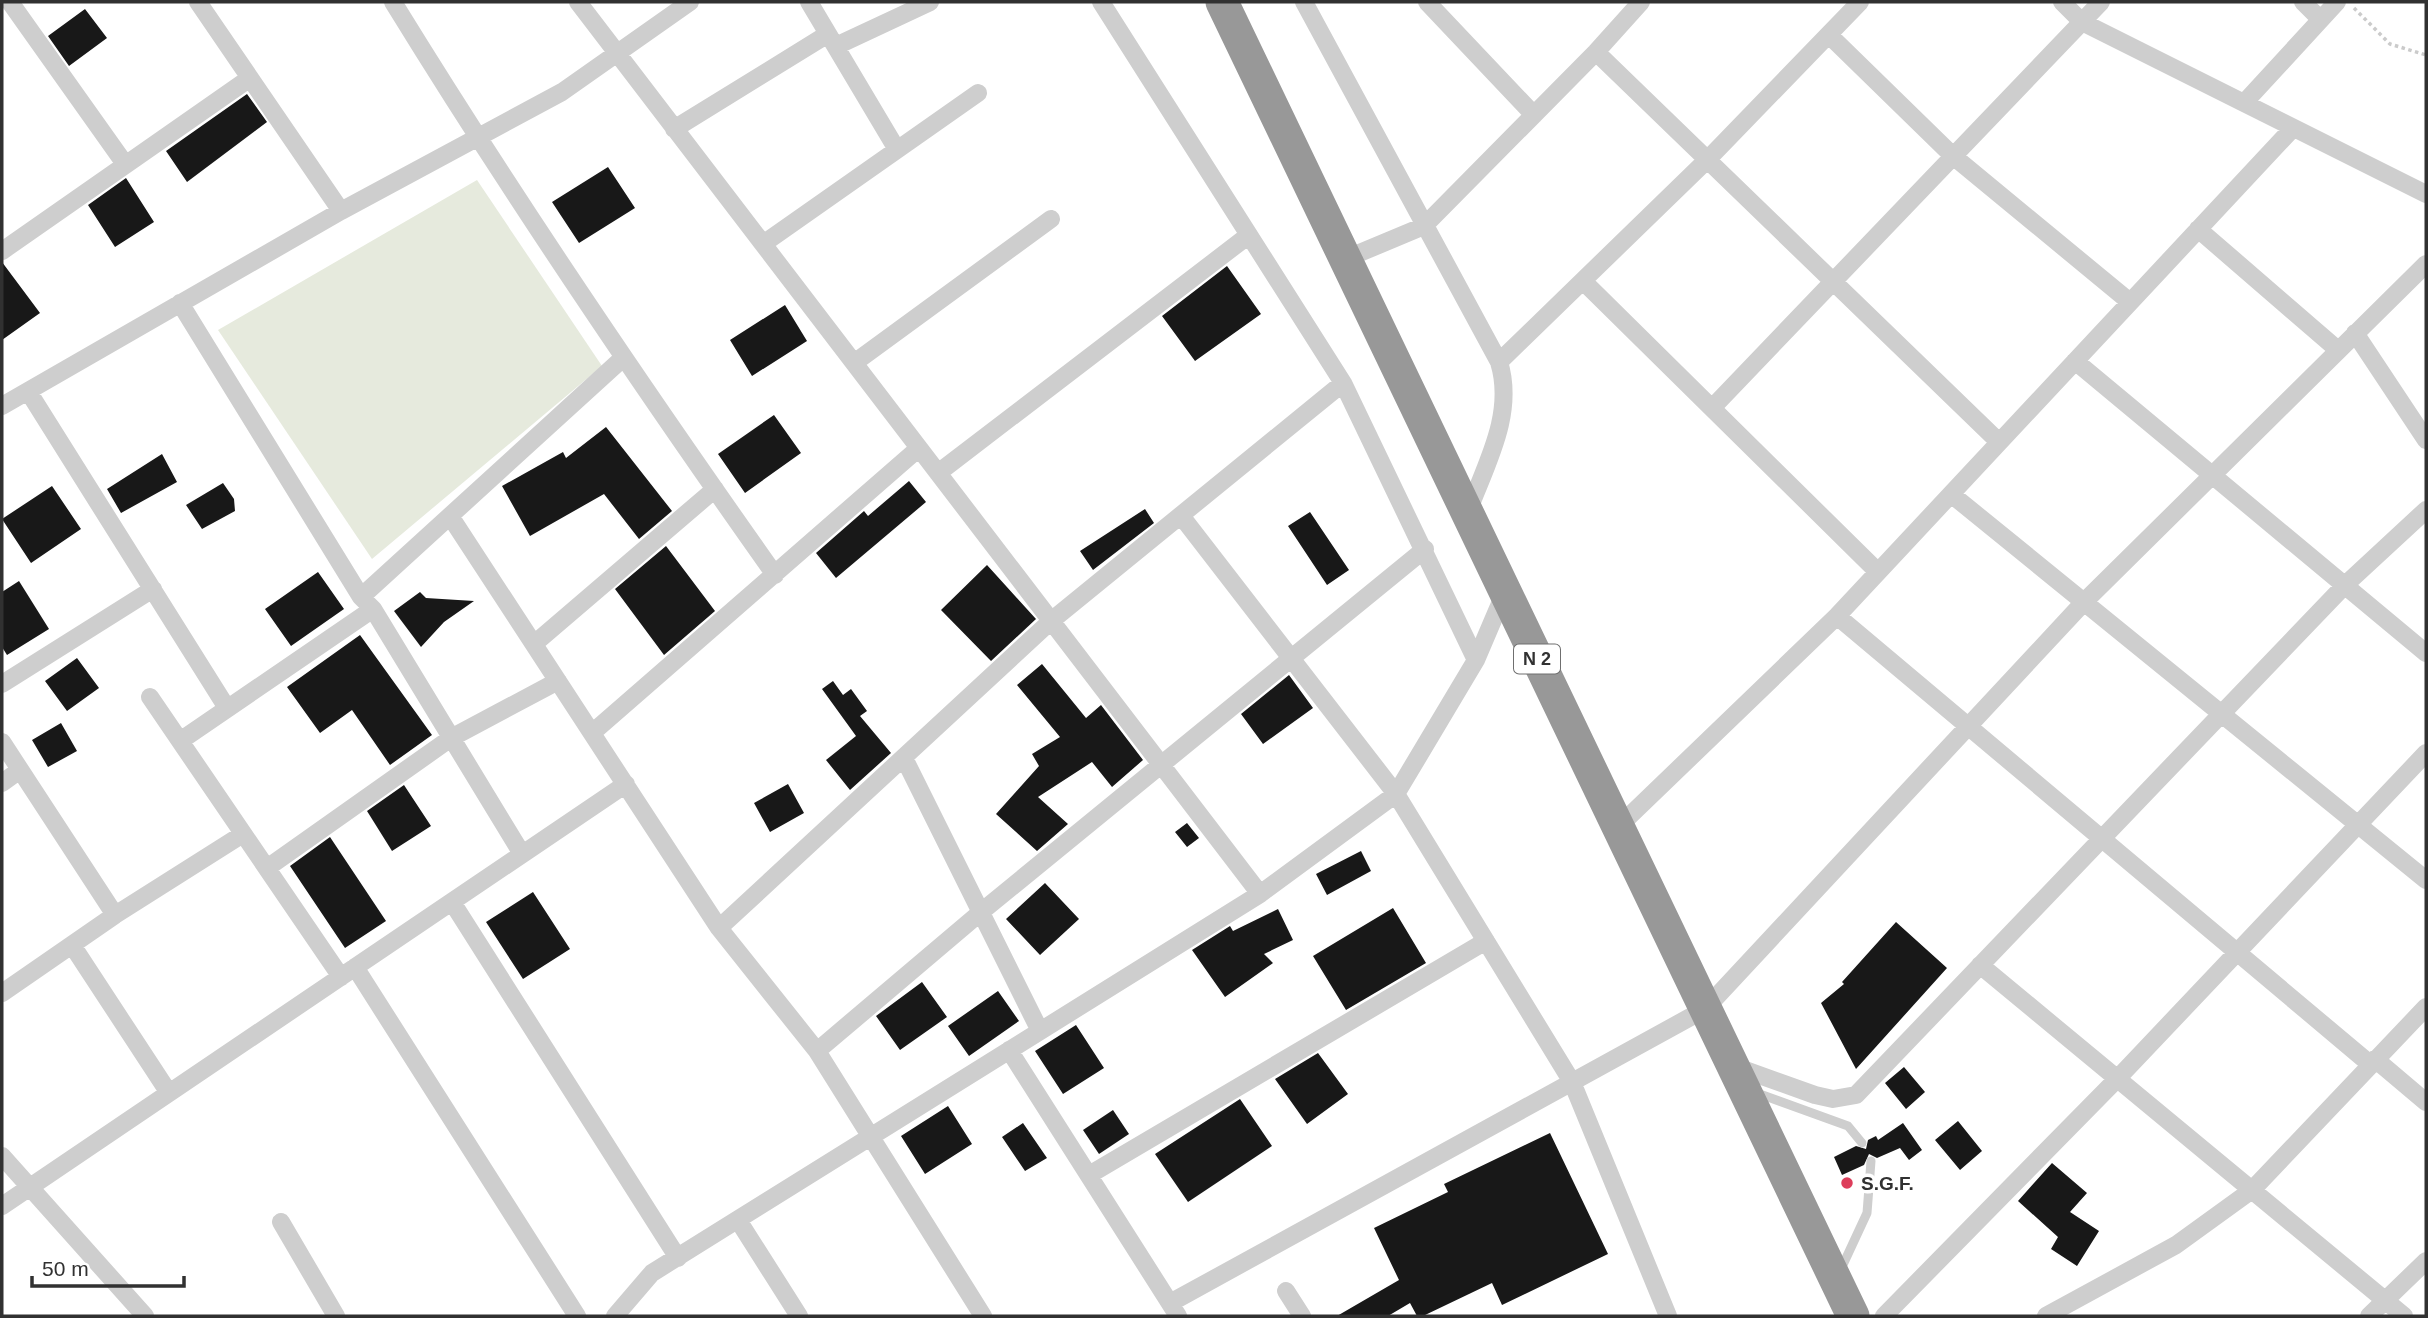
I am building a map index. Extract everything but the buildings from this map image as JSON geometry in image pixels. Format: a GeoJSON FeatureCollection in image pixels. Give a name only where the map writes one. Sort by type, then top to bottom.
{"type":"FeatureCollection","features":[{"type":"Feature","properties":{"kind":"highway","name":"N 2"},"geometry":{"type":"LineString","coordinates":[[1222,2],[1853,1316]]}},
{"type":"Feature","properties":{"kind":"street"},"geometry":{"type":"LineString","coordinates":[[10,2],[125,164]]}},
{"type":"Feature","properties":{"kind":"street"},"geometry":{"type":"LineString","coordinates":[[198,2],[341,211]]}},
{"type":"Feature","properties":{"kind":"street"},"geometry":{"type":"LineString","coordinates":[[393,2],[478,140],[623,358],[775,575]]}},
{"type":"Feature","properties":{"kind":"street"},"geometry":{"type":"LineString","coordinates":[[578,2],[1260,894]]}},
{"type":"Feature","properties":{"kind":"street"},"geometry":{"type":"LineString","coordinates":[[2,406],[341,211],[478,140],[562,92],[690,2]]}},
{"type":"Feature","properties":{"kind":"street"},"geometry":{"type":"LineString","coordinates":[[809,2],[896,148]]}},
{"type":"Feature","properties":{"kind":"street"},"geometry":{"type":"LineString","coordinates":[[674,128],[832,40],[930,2]]}},
{"type":"Feature","properties":{"kind":"street"},"geometry":{"type":"LineString","coordinates":[[1101,2],[1343,383],[1476,660]]}},
{"type":"Feature","properties":{"kind":"street"},"geometry":{"type":"LineString","coordinates":[[1304,2],[1499,362],[1506,383],[1501,425],[1467,514]]}},
{"type":"Feature","properties":{"kind":"street"},"geometry":{"type":"LineString","coordinates":[[1427,2],[1534,115]]}},
{"type":"Feature","properties":{"kind":"street"},"geometry":{"type":"LineString","coordinates":[[1345,259],[1424,226],[1596,52],[1641,2]]}},
{"type":"Feature","properties":{"kind":"street"},"geometry":{"type":"LineString","coordinates":[[1499,362],[1709,158],[1860,2]]}},
{"type":"Feature","properties":{"kind":"street"},"geometry":{"type":"LineString","coordinates":[[2062,2],[2082,22],[2426,194]]}},
{"type":"Feature","properties":{"kind":"street"},"geometry":{"type":"LineString","coordinates":[[1712,408],[2101,2]]}},
{"type":"Feature","properties":{"kind":"street"},"geometry":{"type":"LineString","coordinates":[[2303,2],[2320,19]]}},
{"type":"Feature","properties":{"kind":"street"},"geometry":{"type":"LineString","coordinates":[[2244,103],[2337,2]]}},
{"type":"Feature","properties":{"kind":"street"},"geometry":{"type":"LineString","coordinates":[[1829,35],[1953,156],[2130,302]]}},
{"type":"Feature","properties":{"kind":"street"},"geometry":{"type":"LineString","coordinates":[[1596,52],[1709,158],[1999,442]]}},
{"type":"Feature","properties":{"kind":"street"},"geometry":{"type":"LineString","coordinates":[[2,251],[250,78]]}},
{"type":"Feature","properties":{"kind":"street"},"geometry":{"type":"LineString","coordinates":[[762,244],[978,93]]}},
{"type":"Feature","properties":{"kind":"street"},"geometry":{"type":"LineString","coordinates":[[1618,827],[1837,616],[2293,128]]}},
{"type":"Feature","properties":{"kind":"street"},"geometry":{"type":"LineString","coordinates":[[854,363],[1051,219]]}},
{"type":"Feature","properties":{"kind":"street"},"geometry":{"type":"LineString","coordinates":[[2198,229],[2337,350]]}},
{"type":"Feature","properties":{"kind":"street"},"geometry":{"type":"LineString","coordinates":[[937,473],[1249,234]]}},
{"type":"Feature","properties":{"kind":"street"},"geometry":{"type":"LineString","coordinates":[[1009,1051],[1174,1310],[1705,1009],[2084,602],[2426,264]]}},
{"type":"Feature","properties":{"kind":"street"},"geometry":{"type":"LineString","coordinates":[[1583,281],[1878,572]]}},
{"type":"Feature","properties":{"kind":"street"},"geometry":{"type":"LineString","coordinates":[[180,303],[523,854]]}},
{"type":"Feature","properties":{"kind":"street"},"geometry":{"type":"LineString","coordinates":[[2355,333],[2426,440]]}},
{"type":"Feature","properties":{"kind":"street"},"geometry":{"type":"LineString","coordinates":[[180,741],[227,709],[367,603],[450,516],[623,358]]}},
{"type":"Feature","properties":{"kind":"street"},"geometry":{"type":"LineString","coordinates":[[2075,361],[2426,653]]}},
{"type":"Feature","properties":{"kind":"street"},"geometry":{"type":"LineString","coordinates":[[719,928],[1051,621],[1182,517],[1343,383]]}},
{"type":"Feature","properties":{"kind":"street"},"geometry":{"type":"LineString","coordinates":[[28,391],[227,709]]}},
{"type":"Feature","properties":{"kind":"street"},"geometry":{"type":"LineString","coordinates":[[592,733],[919,448]]}},
{"type":"Feature","properties":{"kind":"street"},"geometry":{"type":"LineString","coordinates":[[534,644],[715,489]]}},
{"type":"Feature","properties":{"kind":"street"},"geometry":{"type":"LineString","coordinates":[[1951,494],[2426,880]]}},
{"type":"Feature","properties":{"kind":"street"},"geometry":{"type":"LineString","coordinates":[[1740,1078],[1833,1099],[1856,1095],[2344,584],[2426,510]]}},
{"type":"Feature","properties":{"kind":"street"},"geometry":{"type":"LineString","coordinates":[[450,516],[719,928],[817,1051],[983,1316]]}},
{"type":"Feature","properties":{"kind":"street"},"geometry":{"type":"LineString","coordinates":[[1182,517],[1396,794],[1486,941],[1572,1083],[1668,1316]]}},
{"type":"Feature","properties":{"kind":"street"},"geometry":{"type":"LineString","coordinates":[[817,1051],[981,912],[1425,549]]}},
{"type":"Feature","properties":{"kind":"street"},"geometry":{"type":"LineString","coordinates":[[2,684],[153,589]]}},
{"type":"Feature","properties":{"kind":"street"},"geometry":{"type":"LineString","coordinates":[[615,1316],[652,1273],[1260,894],[1396,794],[1476,660],[1505,592]]}},
{"type":"Feature","properties":{"kind":"street"},"geometry":{"type":"LineString","coordinates":[[1837,616],[2236,952],[2426,1102]]}},
{"type":"Feature","properties":{"kind":"street"},"geometry":{"type":"LineString","coordinates":[[267,868],[451,738],[558,681]]}},
{"type":"Feature","properties":{"kind":"street"},"geometry":{"type":"LineString","coordinates":[[150,697],[267,868],[348,972],[577,1316]]}},
{"type":"Feature","properties":{"kind":"street"},"geometry":{"type":"LineString","coordinates":[[2,743],[116,915]]}},
{"type":"Feature","properties":{"kind":"street"},"geometry":{"type":"LineString","coordinates":[[1884,1316],[2117,1079],[2426,753]]}},
{"type":"Feature","properties":{"kind":"street"},"geometry":{"type":"LineString","coordinates":[[904,758],[1040,1031]]}},
{"type":"Feature","properties":{"kind":"street"},"geometry":{"type":"LineString","coordinates":[[2,783],[20,770]]}},
{"type":"Feature","properties":{"kind":"street"},"geometry":{"type":"LineString","coordinates":[[2,1206],[626,785]]}},
{"type":"Feature","properties":{"kind":"street"},"geometry":{"type":"LineString","coordinates":[[2,993],[116,915],[243,834]]}},
{"type":"Feature","properties":{"kind":"street"},"geometry":{"type":"LineString","coordinates":[[452,902],[678,1258]]}},
{"type":"Feature","properties":{"kind":"street"},"geometry":{"type":"LineString","coordinates":[[1088,1175],[1486,941]]}},
{"type":"Feature","properties":{"kind":"street"},"geometry":{"type":"LineString","coordinates":[[72,945],[169,1093]]}},
{"type":"Feature","properties":{"kind":"street"},"geometry":{"type":"LineString","coordinates":[[1980,965],[2404,1316]]}},
{"type":"Feature","properties":{"kind":"street"},"geometry":{"type":"LineString","coordinates":[[2046,1316],[2176,1245],[2252,1190],[2426,1007]]}},
{"type":"Feature","properties":{"kind":"street"},"geometry":{"type":"LineString","coordinates":[[2,1156],[145,1316]]}},
{"type":"Feature","properties":{"kind":"street"},"geometry":{"type":"LineString","coordinates":[[738,1220],[799,1316]]}},
{"type":"Feature","properties":{"kind":"street"},"geometry":{"type":"LineString","coordinates":[[281,1222],[335,1316]]}},
{"type":"Feature","properties":{"kind":"street"},"geometry":{"type":"LineString","coordinates":[[2369,1316],[2387,1302],[2426,1261]]}},
{"type":"Feature","properties":{"kind":"street"},"geometry":{"type":"LineString","coordinates":[[1286,1290],[1302,1316]]}},
{"type":"Feature","properties":{"kind":"lane"},"geometry":{"type":"LineString","coordinates":[[1740,1078],[1848,1126],[1862,1143]]}},
{"type":"Feature","properties":{"kind":"lane"},"geometry":{"type":"LineString","coordinates":[[1836,1281],[1867,1213],[1871,1161]]}},
{"type":"Feature","properties":{"kind":"path"},"geometry":{"type":"LineString","coordinates":[[2347,2],[2390,44],[2426,55]]}},
{"type":"Feature","properties":{"kind":"shaded area"},"geometry":{"type":"Polygon","coordinates":[[[477,180],[602,366],[372,559],[218,330],[477,180]]]}},
{"type":"Feature","properties":{"kind":"place","name":"S.G.F."},"geometry":{"type":"Point","coordinates":[1847,1183]}}]}
